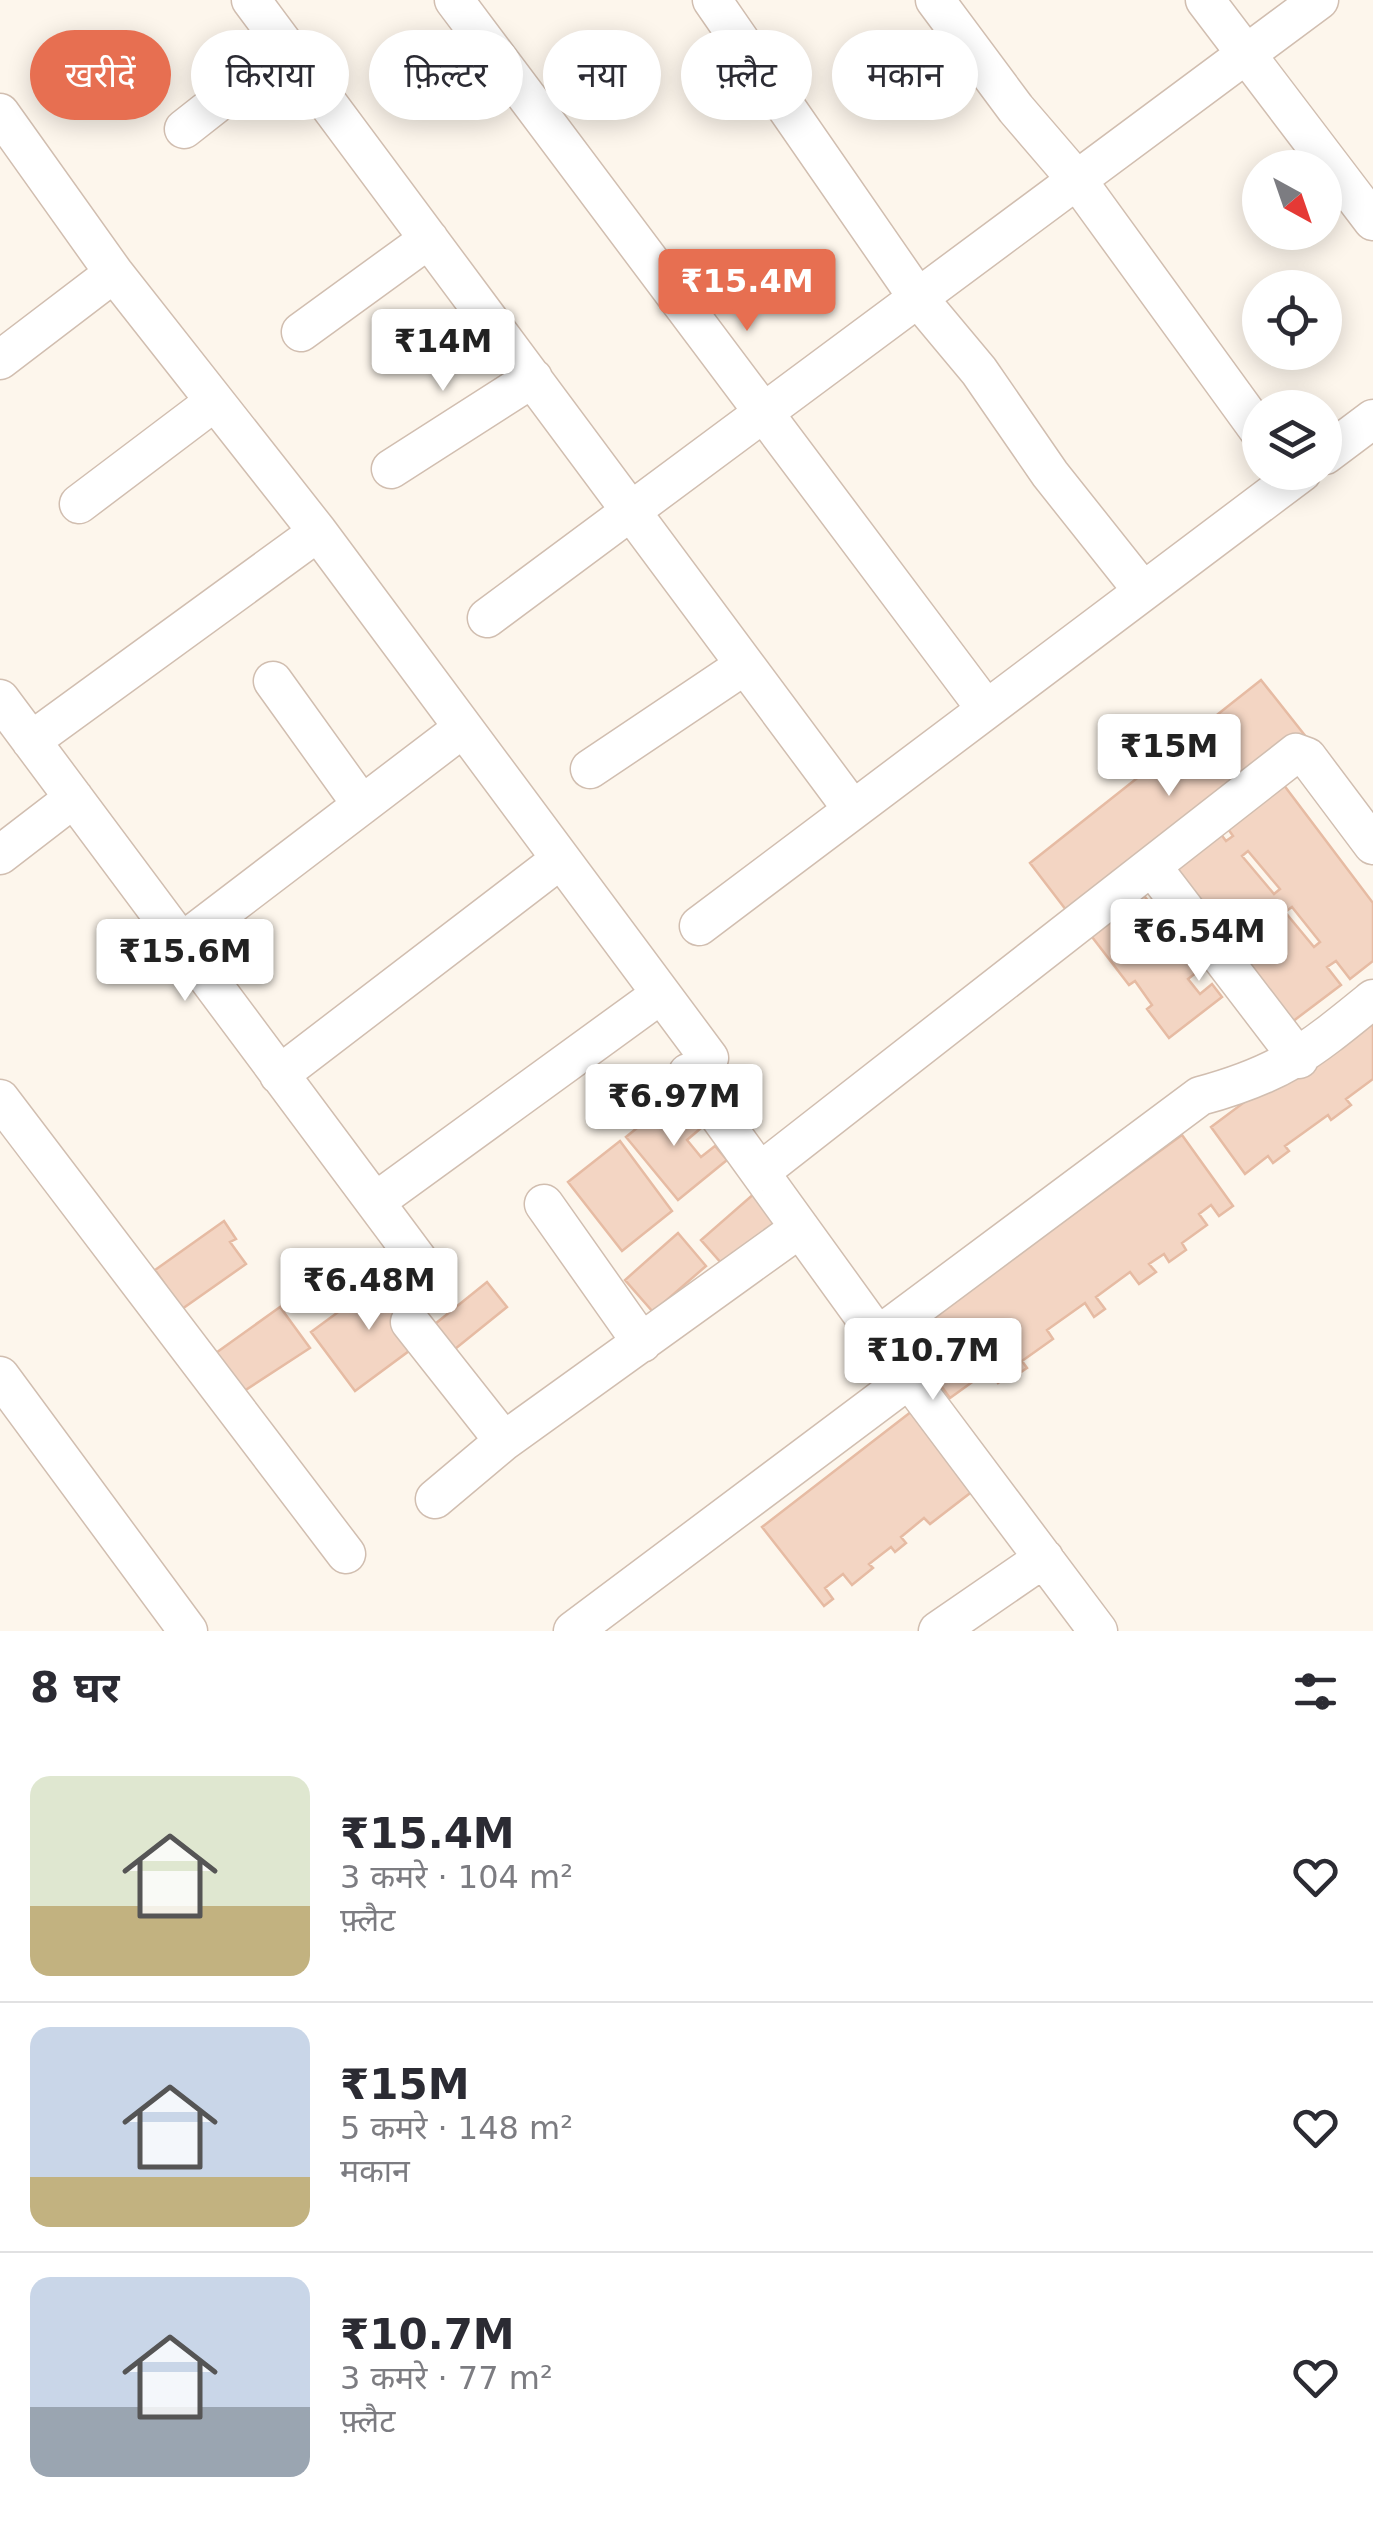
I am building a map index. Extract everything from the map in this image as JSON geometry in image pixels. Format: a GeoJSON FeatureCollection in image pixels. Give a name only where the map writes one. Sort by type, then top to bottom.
{"type":"FeatureCollection","features":[{"type":"Feature","properties":{"kind":"street"},"geometry":{"type":"LineString","coordinates":[[251,0],[274,30]]}},
{"type":"Feature","properties":{"kind":"street"},"geometry":{"type":"LineString","coordinates":[[454,0],[986,710]]}},
{"type":"Feature","properties":{"kind":"street"},"geometry":{"type":"LineString","coordinates":[[712,0],[918,298],[979,371],[1050,474],[1143,591]]}},
{"type":"Feature","properties":{"kind":"street"},"geometry":{"type":"LineString","coordinates":[[935,0],[1016,110],[1077,180],[1242,407]]}},
{"type":"Feature","properties":{"kind":"street"},"geometry":{"type":"LineString","coordinates":[[1205,0],[1373,221]]}},
{"type":"Feature","properties":{"kind":"street"},"geometry":{"type":"LineString","coordinates":[[488,618],[1320,0]]}},
{"type":"Feature","properties":{"kind":"street"},"geometry":{"type":"LineString","coordinates":[[184,129],[195,120]]}},
{"type":"Feature","properties":{"kind":"street"},"geometry":{"type":"LineString","coordinates":[[340,120],[854,810]]}},
{"type":"Feature","properties":{"kind":"street"},"geometry":{"type":"LineString","coordinates":[[6,135],[318,532],[661,994],[760,1172],[1098,1631]]}},
{"type":"Feature","properties":{"kind":"street"},"geometry":{"type":"LineString","coordinates":[[301,332],[428,239]]}},
{"type":"Feature","properties":{"kind":"street"},"geometry":{"type":"LineString","coordinates":[[0,360],[114,273]]}},
{"type":"Feature","properties":{"kind":"street"},"geometry":{"type":"LineString","coordinates":[[391,468],[532,378]]}},
{"type":"Feature","properties":{"kind":"street"},"geometry":{"type":"LineString","coordinates":[[79,504],[214,402]]}},
{"type":"Feature","properties":{"kind":"street"},"geometry":{"type":"LineString","coordinates":[[1342,442],[1373,419]]}},
{"type":"Feature","properties":{"kind":"street"},"geometry":{"type":"LineString","coordinates":[[699,926],[1274,490]]}},
{"type":"Feature","properties":{"kind":"street"},"geometry":{"type":"LineString","coordinates":[[31,741],[318,532]]}},
{"type":"Feature","properties":{"kind":"street"},"geometry":{"type":"LineString","coordinates":[[590,769],[745,665]]}},
{"type":"Feature","properties":{"kind":"street"},"geometry":{"type":"LineString","coordinates":[[273,681],[362,806]]}},
{"type":"Feature","properties":{"kind":"street"},"geometry":{"type":"LineString","coordinates":[[0,699],[424,1268]]}},
{"type":"Feature","properties":{"kind":"street"},"geometry":{"type":"LineString","coordinates":[[181,942],[464,728]]}},
{"type":"Feature","properties":{"kind":"street"},"geometry":{"type":"LineString","coordinates":[[760,1172],[1154,868],[1296,753],[1307,757],[1373,845]]}},
{"type":"Feature","properties":{"kind":"street"},"geometry":{"type":"LineString","coordinates":[[0,855],[74,798]]}},
{"type":"Feature","properties":{"kind":"street"},"geometry":{"type":"LineString","coordinates":[[280,1075],[561,859]]}},
{"type":"Feature","properties":{"kind":"street"},"geometry":{"type":"LineString","coordinates":[[1154,868],[1299,1059]]}},
{"type":"Feature","properties":{"kind":"street"},"geometry":{"type":"LineString","coordinates":[[375,1202],[661,994]]}},
{"type":"Feature","properties":{"kind":"street"},"geometry":{"type":"LineString","coordinates":[[878,1336],[1200,1096],[1252,1082],[1299,1059],[1373,999]]}},
{"type":"Feature","properties":{"kind":"street"},"geometry":{"type":"LineString","coordinates":[[0,1099],[346,1554]]}},
{"type":"Feature","properties":{"kind":"street"},"geometry":{"type":"LineString","coordinates":[[544,1204],[642,1342]]}},
{"type":"Feature","properties":{"kind":"street"},"geometry":{"type":"LineString","coordinates":[[435,1500],[504,1441],[800,1228]]}},
{"type":"Feature","properties":{"kind":"street"},"geometry":{"type":"LineString","coordinates":[[410,1322],[504,1441]]}},
{"type":"Feature","properties":{"kind":"street"},"geometry":{"type":"LineString","coordinates":[[0,1376],[188,1631]]}},
{"type":"Feature","properties":{"kind":"street"},"geometry":{"type":"LineString","coordinates":[[573,1631],[910,1379]]}},
{"type":"Feature","properties":{"kind":"street"},"geometry":{"type":"LineString","coordinates":[[938,1631],[1044,1558]]}},
{"type":"Feature","properties":{"kind":"building"},"geometry":{"type":"Polygon","coordinates":[[[1261,680],[1307,738],[1073,919],[1030,863],[1261,680]]]}},
{"type":"Feature","properties":{"kind":"building"},"geometry":{"type":"Polygon","coordinates":[[[1277,776],[1373,903],[1373,961],[1350,979],[1336,961],[1327,967],[1341,985],[1292,1022],[1168,859],[1214,825],[1226,841],[1233,836],[1221,819],[1277,776]],[[1248,851],[1242,856],[1274,894],[1280,889],[1248,851]],[[1292,907],[1285,912],[1314,947],[1320,942],[1292,907]]]}},
{"type":"Feature","properties":{"kind":"building"},"geometry":{"type":"Polygon","coordinates":[[[1142,893],[1162,919],[1148,930],[1167,954],[1181,943],[1201,969],[1188,979],[1200,994],[1212,984],[1222,997],[1169,1038],[1147,1009],[1152,1005],[1135,981],[1129,985],[1089,933],[1142,893]]]}},
{"type":"Feature","properties":{"kind":"building"},"geometry":{"type":"Polygon","coordinates":[[[1373,1006],[1373,1079],[1346,1099],[1351,1105],[1331,1120],[1328,1115],[1285,1146],[1289,1151],[1273,1163],[1268,1156],[1245,1174],[1211,1127],[1373,1006]]]}},
{"type":"Feature","properties":{"kind":"building"},"geometry":{"type":"Polygon","coordinates":[[[675,1097],[701,1128],[687,1140],[701,1157],[715,1146],[727,1160],[678,1200],[626,1137],[675,1097]]]}},
{"type":"Feature","properties":{"kind":"building"},"geometry":{"type":"Polygon","coordinates":[[[1182,1135],[1233,1206],[1219,1216],[1211,1205],[1199,1214],[1207,1225],[1182,1243],[1186,1250],[1169,1262],[1164,1254],[1149,1264],[1156,1272],[1139,1284],[1130,1272],[1096,1297],[1105,1309],[1094,1317],[1085,1303],[1047,1330],[1053,1339],[1022,1361],[1027,1368],[1011,1379],[1008,1376],[998,1383],[989,1370],[950,1398],[905,1336],[1182,1135]]]}},
{"type":"Feature","properties":{"kind":"building"},"geometry":{"type":"Polygon","coordinates":[[[620,1141],[672,1211],[622,1251],[568,1182],[620,1141]]]}},
{"type":"Feature","properties":{"kind":"building"},"geometry":{"type":"Polygon","coordinates":[[[756,1192],[785,1226],[730,1273],[701,1240],[756,1192]]]}},
{"type":"Feature","properties":{"kind":"building"},"geometry":{"type":"Polygon","coordinates":[[[224,1221],[236,1239],[230,1242],[246,1264],[182,1309],[155,1270],[224,1221]]]}},
{"type":"Feature","properties":{"kind":"building"},"geometry":{"type":"Polygon","coordinates":[[[678,1233],[706,1266],[653,1312],[625,1280],[678,1233]]]}},
{"type":"Feature","properties":{"kind":"building"},"geometry":{"type":"Polygon","coordinates":[[[390,1274],[413,1305],[413,1348],[355,1391],[311,1332],[390,1274]]]}},
{"type":"Feature","properties":{"kind":"building"},"geometry":{"type":"Polygon","coordinates":[[[487,1282],[507,1307],[455,1349],[435,1324],[487,1282]]]}},
{"type":"Feature","properties":{"kind":"building"},"geometry":{"type":"Polygon","coordinates":[[[280,1307],[310,1348],[241,1393],[213,1355],[280,1307]]]}},
{"type":"Feature","properties":{"kind":"building"},"geometry":{"type":"Polygon","coordinates":[[[916,1408],[978,1487],[930,1524],[924,1518],[901,1537],[906,1543],[895,1552],[891,1547],[869,1564],[873,1568],[852,1585],[843,1574],[825,1588],[833,1599],[824,1606],[762,1527],[916,1408]]]}}]}
